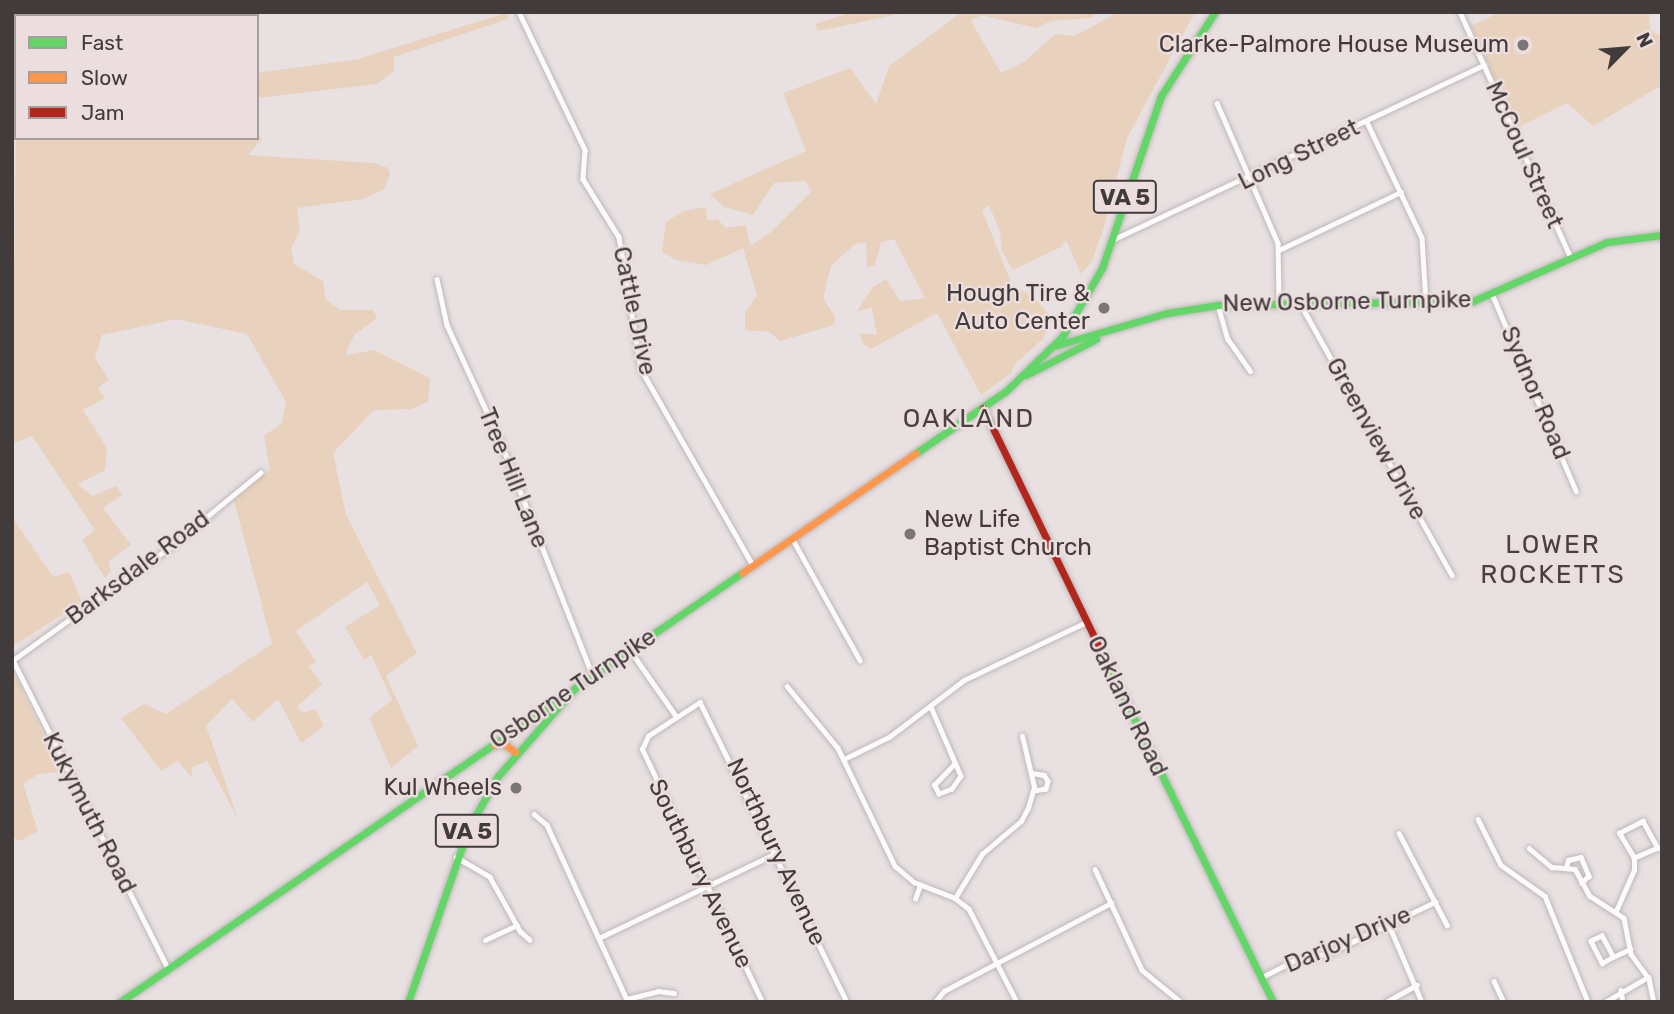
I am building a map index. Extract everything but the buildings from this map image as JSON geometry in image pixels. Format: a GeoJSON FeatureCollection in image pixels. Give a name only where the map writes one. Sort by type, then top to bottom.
{"type":"FeatureCollection","features":[{"type":"Feature","properties":{"kind":"street","name":"Cattle Drive"},"geometry":{"type":"LineString","coordinates":[[519,12],[585,150],[583,179],[619,237],[642,369],[753,565]]}},
{"type":"Feature","properties":{"kind":"street","name":"VA 5"},"geometry":{"type":"LineString","coordinates":[[1026,375],[1066,332],[1092,290],[1112,240],[1149,122],[1184,54],[1216,12]]}},
{"type":"Feature","properties":{"kind":"street","name":"McCoul Street"},"geometry":{"type":"LineString","coordinates":[[1460,12],[1571,258]]}},
{"type":"Feature","properties":{"kind":"street","name":"Long Street"},"geometry":{"type":"LineString","coordinates":[[1112,240],[1249,178],[1484,65]]}},
{"type":"Feature","properties":{"kind":"street"},"geometry":{"type":"LineString","coordinates":[[1216,103],[1279,250],[1279,302]]}},
{"type":"Feature","properties":{"kind":"street"},"geometry":{"type":"LineString","coordinates":[[1367,122],[1426,250],[1426,303]]}},
{"type":"Feature","properties":{"kind":"street"},"geometry":{"type":"LineString","coordinates":[[1279,250],[1401,192]]}},
{"type":"Feature","properties":{"kind":"street","name":"New Osborne Turnpike"},"geometry":{"type":"LineString","coordinates":[[1055,346],[1107,333],[1167,313],[1218,305],[1279,302],[1473,302],[1493,296],[1618,238],[1662,235]]}},
{"type":"Feature","properties":{"kind":"street","name":"Tree Hill Lane"},"geometry":{"type":"LineString","coordinates":[[437,279],[447,326],[500,440],[593,676]]}},
{"type":"Feature","properties":{"kind":"street","name":"Sydnor Road"},"geometry":{"type":"LineString","coordinates":[[1493,296],[1576,491]]}},
{"type":"Feature","properties":{"kind":"street","name":"Greenview Drive"},"geometry":{"type":"LineString","coordinates":[[1300,302],[1452,575]]}},
{"type":"Feature","properties":{"kind":"street"},"geometry":{"type":"LineString","coordinates":[[1218,305],[1228,340],[1250,371]]}},
{"type":"Feature","properties":{"kind":"street"},"geometry":{"type":"LineString","coordinates":[[1066,332],[1080,340]]}},
{"type":"Feature","properties":{"kind":"street","name":"New Osborne Turnpike"},"geometry":{"type":"LineString","coordinates":[[1026,375],[1107,333]]}},
{"type":"Feature","properties":{"kind":"street","name":"Osborne Turnpike"},"geometry":{"type":"LineString","coordinates":[[120,1002],[530,716],[593,676],[983,408],[1026,375]]}},
{"type":"Feature","properties":{"kind":"street","name":"Oakland Road"},"geometry":{"type":"LineString","coordinates":[[983,408],[1273,1002]]}},
{"type":"Feature","properties":{"kind":"street","name":"Barksdale Road"},"geometry":{"type":"LineString","coordinates":[[13,659],[170,547],[260,473]]}},
{"type":"Feature","properties":{"kind":"street"},"geometry":{"type":"LineString","coordinates":[[792,538],[860,660]]}},
{"type":"Feature","properties":{"kind":"street"},"geometry":{"type":"LineString","coordinates":[[844,760],[890,737],[964,680],[1086,622]]}},
{"type":"Feature","properties":{"kind":"street"},"geometry":{"type":"LineString","coordinates":[[630,650],[676,716]]}},
{"type":"Feature","properties":{"kind":"street","name":"Kukymuth Road"},"geometry":{"type":"LineString","coordinates":[[13,659],[168,968]]}},
{"type":"Feature","properties":{"kind":"street"},"geometry":{"type":"LineString","coordinates":[[787,686],[844,760],[888,855],[905,876],[920,885],[955,898],[977,920],[1017,1002]]}},
{"type":"Feature","properties":{"kind":"street","name":"VA 5"},"geometry":{"type":"LineString","coordinates":[[408,1002],[456,856],[488,791],[515,752],[575,688]]}},
{"type":"Feature","properties":{"kind":"street","name":"Northbury Avenue"},"geometry":{"type":"LineString","coordinates":[[676,716],[703,702],[847,1002]]}},
{"type":"Feature","properties":{"kind":"street"},"geometry":{"type":"LineString","coordinates":[[931,707],[946,733],[953,765],[961,778],[948,793],[939,794],[934,785],[953,765]]}},
{"type":"Feature","properties":{"kind":"street"},"geometry":{"type":"LineString","coordinates":[[530,716],[538,725]]}},
{"type":"Feature","properties":{"kind":"street","name":"Southbury Avenue"},"geometry":{"type":"LineString","coordinates":[[676,716],[642,745],[762,1002]]}},
{"type":"Feature","properties":{"kind":"street"},"geometry":{"type":"LineString","coordinates":[[955,898],[982,854],[1021,821],[1033,791],[1032,773],[1022,736]]}},
{"type":"Feature","properties":{"kind":"street"},"geometry":{"type":"LineString","coordinates":[[486,748],[503,743],[515,752]]}},
{"type":"Feature","properties":{"kind":"street"},"geometry":{"type":"LineString","coordinates":[[1032,773],[1044,775],[1048,781],[1046,789],[1033,791]]}},
{"type":"Feature","properties":{"kind":"street"},"geometry":{"type":"LineString","coordinates":[[534,814],[547,825],[628,1000],[658,991],[674,993]]}},
{"type":"Feature","properties":{"kind":"street"},"geometry":{"type":"LineString","coordinates":[[1478,819],[1501,865],[1545,896],[1588,1002]]}},
{"type":"Feature","properties":{"kind":"street"},"geometry":{"type":"LineString","coordinates":[[1616,912],[1630,883],[1634,858],[1619,833],[1643,821],[1658,848],[1634,858]]}},
{"type":"Feature","properties":{"kind":"street"},"geometry":{"type":"LineString","coordinates":[[1399,833],[1447,925]]}},
{"type":"Feature","properties":{"kind":"street"},"geometry":{"type":"LineString","coordinates":[[1529,848],[1552,867],[1575,869],[1594,899],[1616,912],[1628,925],[1630,949],[1648,977],[1654,1002]]}},
{"type":"Feature","properties":{"kind":"street"},"geometry":{"type":"LineString","coordinates":[[601,937],[776,853]]}},
{"type":"Feature","properties":{"kind":"street"},"geometry":{"type":"LineString","coordinates":[[456,856],[490,877],[517,925],[530,940]]}},
{"type":"Feature","properties":{"kind":"street"},"geometry":{"type":"LineString","coordinates":[[1566,867],[1568,860],[1581,857],[1590,876],[1582,883]]}},
{"type":"Feature","properties":{"kind":"street"},"geometry":{"type":"LineString","coordinates":[[1095,869],[1146,975],[1181,1002]]}},
{"type":"Feature","properties":{"kind":"street"},"geometry":{"type":"LineString","coordinates":[[915,900],[920,885]]}},
{"type":"Feature","properties":{"kind":"street","name":"Darjoy Drive"},"geometry":{"type":"LineString","coordinates":[[1262,977],[1296,960],[1329,953],[1435,902]]}},
{"type":"Feature","properties":{"kind":"street"},"geometry":{"type":"LineString","coordinates":[[936,1000],[997,962],[1111,903]]}},
{"type":"Feature","properties":{"kind":"street"},"geometry":{"type":"LineString","coordinates":[[485,940],[517,925]]}},
{"type":"Feature","properties":{"kind":"street"},"geometry":{"type":"LineString","coordinates":[[1389,925],[1422,1002]]}},
{"type":"Feature","properties":{"kind":"street"},"geometry":{"type":"LineString","coordinates":[[1613,957],[1602,936],[1591,941],[1602,962],[1613,957],[1630,949]]}},
{"type":"Feature","properties":{"kind":"street"},"geometry":{"type":"LineString","coordinates":[[1605,1002],[1621,990],[1648,977]]}},
{"type":"Feature","properties":{"kind":"street"},"geometry":{"type":"LineString","coordinates":[[1494,981],[1504,1002]]}},
{"type":"Feature","properties":{"kind":"street"},"geometry":{"type":"LineString","coordinates":[[1386,1002],[1416,985]]}},
{"type":"Feature","properties":{"kind":"street"},"geometry":{"type":"LineString","coordinates":[[1621,990],[1623,1002]]}},
{"type":"Feature","properties":{"kind":"shaded area"},"geometry":{"type":"Polygon","coordinates":[[[509,12],[508,19],[394,57],[394,71],[377,84],[259,98],[259,73],[358,59],[509,12]]]}},
{"type":"Feature","properties":{"kind":"shaded area"},"geometry":{"type":"Polygon","coordinates":[[[852,12],[908,12],[818,31],[815,24],[852,12]]]}},
{"type":"Feature","properties":{"kind":"shaded area"},"geometry":{"type":"Polygon","coordinates":[[[962,12],[1098,12],[1091,18],[1051,21],[1036,28],[981,15],[971,21],[1001,73],[1024,62],[1055,34],[1075,36],[1116,13],[1195,12],[1127,138],[1104,227],[1092,261],[1081,274],[1066,240],[1061,247],[1013,270],[1002,251],[1000,232],[989,205],[982,210],[1012,285],[1008,294],[1020,290],[1032,295],[1052,318],[1043,339],[1015,364],[1011,373],[981,395],[937,313],[871,349],[863,344],[860,333],[877,335],[872,308],[857,311],[873,287],[886,279],[900,301],[925,298],[894,239],[881,242],[875,265],[867,268],[866,242],[855,244],[831,266],[823,298],[835,317],[834,325],[780,341],[769,332],[745,330],[745,313],[757,295],[743,248],[706,265],[676,260],[662,252],[666,222],[683,211],[706,207],[707,221],[718,219],[725,228],[746,225],[750,246],[771,232],[812,191],[805,181],[774,183],[753,215],[724,207],[710,194],[806,151],[783,93],[850,68],[876,104],[889,66],[962,12]]]}},
{"type":"Feature","properties":{"kind":"shaded area"},"geometry":{"type":"Polygon","coordinates":[[[1500,12],[1649,12],[1650,30],[1662,37],[1662,85],[1593,126],[1567,103],[1517,128],[1471,26],[1500,12]]]}},
{"type":"Feature","properties":{"kind":"shaded area"},"geometry":{"type":"Polygon","coordinates":[[[259,135],[262,139],[248,155],[374,163],[388,168],[390,175],[383,190],[363,199],[297,208],[300,231],[291,248],[294,264],[323,281],[326,300],[340,310],[373,310],[377,318],[354,335],[345,355],[374,350],[430,378],[428,402],[411,409],[374,410],[333,453],[346,515],[417,653],[386,676],[418,746],[391,768],[369,718],[392,700],[371,655],[364,660],[345,627],[380,605],[367,582],[296,631],[316,662],[309,666],[322,685],[297,706],[302,713],[315,709],[324,726],[301,743],[278,699],[253,722],[232,699],[206,726],[238,819],[207,761],[193,767],[191,777],[178,761],[161,771],[121,718],[144,704],[166,714],[272,644],[234,500],[270,470],[264,436],[282,423],[286,402],[247,334],[176,319],[102,335],[95,358],[109,380],[98,388],[105,398],[83,410],[107,448],[105,470],[78,484],[92,496],[116,486],[122,495],[103,508],[131,545],[108,562],[111,571],[105,578],[82,540],[95,530],[32,436],[12,444],[16,140],[259,140],[259,135]]]}},
{"type":"Feature","properties":{"kind":"shaded area"},"geometry":{"type":"Polygon","coordinates":[[[12,517],[53,577],[69,572],[82,602],[12,647],[12,517]]]}},
{"type":"Feature","properties":{"kind":"shaded area"},"geometry":{"type":"Polygon","coordinates":[[[12,669],[61,772],[38,774],[23,784],[38,831],[20,841],[12,837],[12,669]]]}},
{"type":"Feature","properties":{"kind":"traffic: fast"},"geometry":{"type":"LineString","coordinates":[[916,453],[1006,391],[1062,337],[1102,268],[1161,96],[1215,12]]}},
{"type":"Feature","properties":{"kind":"traffic: fast"},"geometry":{"type":"LineString","coordinates":[[1054,346],[1167,313],[1218,305],[1473,301],[1607,242],[1662,235]]}},
{"type":"Feature","properties":{"kind":"traffic: fast"},"geometry":{"type":"LineString","coordinates":[[1026,375],[1096,339]]}},
{"type":"Feature","properties":{"kind":"traffic: fast"},"geometry":{"type":"LineString","coordinates":[[408,1002],[469,827],[498,776],[575,688],[742,573]]}},
{"type":"Feature","properties":{"kind":"traffic: fast"},"geometry":{"type":"LineString","coordinates":[[1107,663],[1273,1002]]}},
{"type":"Feature","properties":{"kind":"traffic: fast"},"geometry":{"type":"LineString","coordinates":[[120,1002],[568,693]]}},
{"type":"Feature","properties":{"kind":"traffic: slow"},"geometry":{"type":"LineString","coordinates":[[742,573],[916,453]]}},
{"type":"Feature","properties":{"kind":"traffic: slow"},"geometry":{"type":"LineString","coordinates":[[494,745],[503,743],[515,752]]}},
{"type":"Feature","properties":{"kind":"traffic: jam"},"geometry":{"type":"LineString","coordinates":[[983,408],[1107,663]]}},
{"type":"Feature","properties":{"kind":"place","name":"Clarke-Palmore House Museum"},"geometry":{"type":"Point","coordinates":[1523,45]}},
{"type":"Feature","properties":{"kind":"place","name":"Hough Tire & Auto Center"},"geometry":{"type":"Point","coordinates":[1104,308]}},
{"type":"Feature","properties":{"kind":"place","name":"New Life Baptist Church"},"geometry":{"type":"Point","coordinates":[910,534]}},
{"type":"Feature","properties":{"kind":"place","name":"Kul Wheels"},"geometry":{"type":"Point","coordinates":[516,788]}},
{"type":"Feature","properties":{"kind":"district","name":"OAKLAND"},"geometry":{"type":"Point","coordinates":[969,419]}},
{"type":"Feature","properties":{"kind":"district","name":"LOWER ROCKETTS"},"geometry":{"type":"Point","coordinates":[1553,560]}}]}
